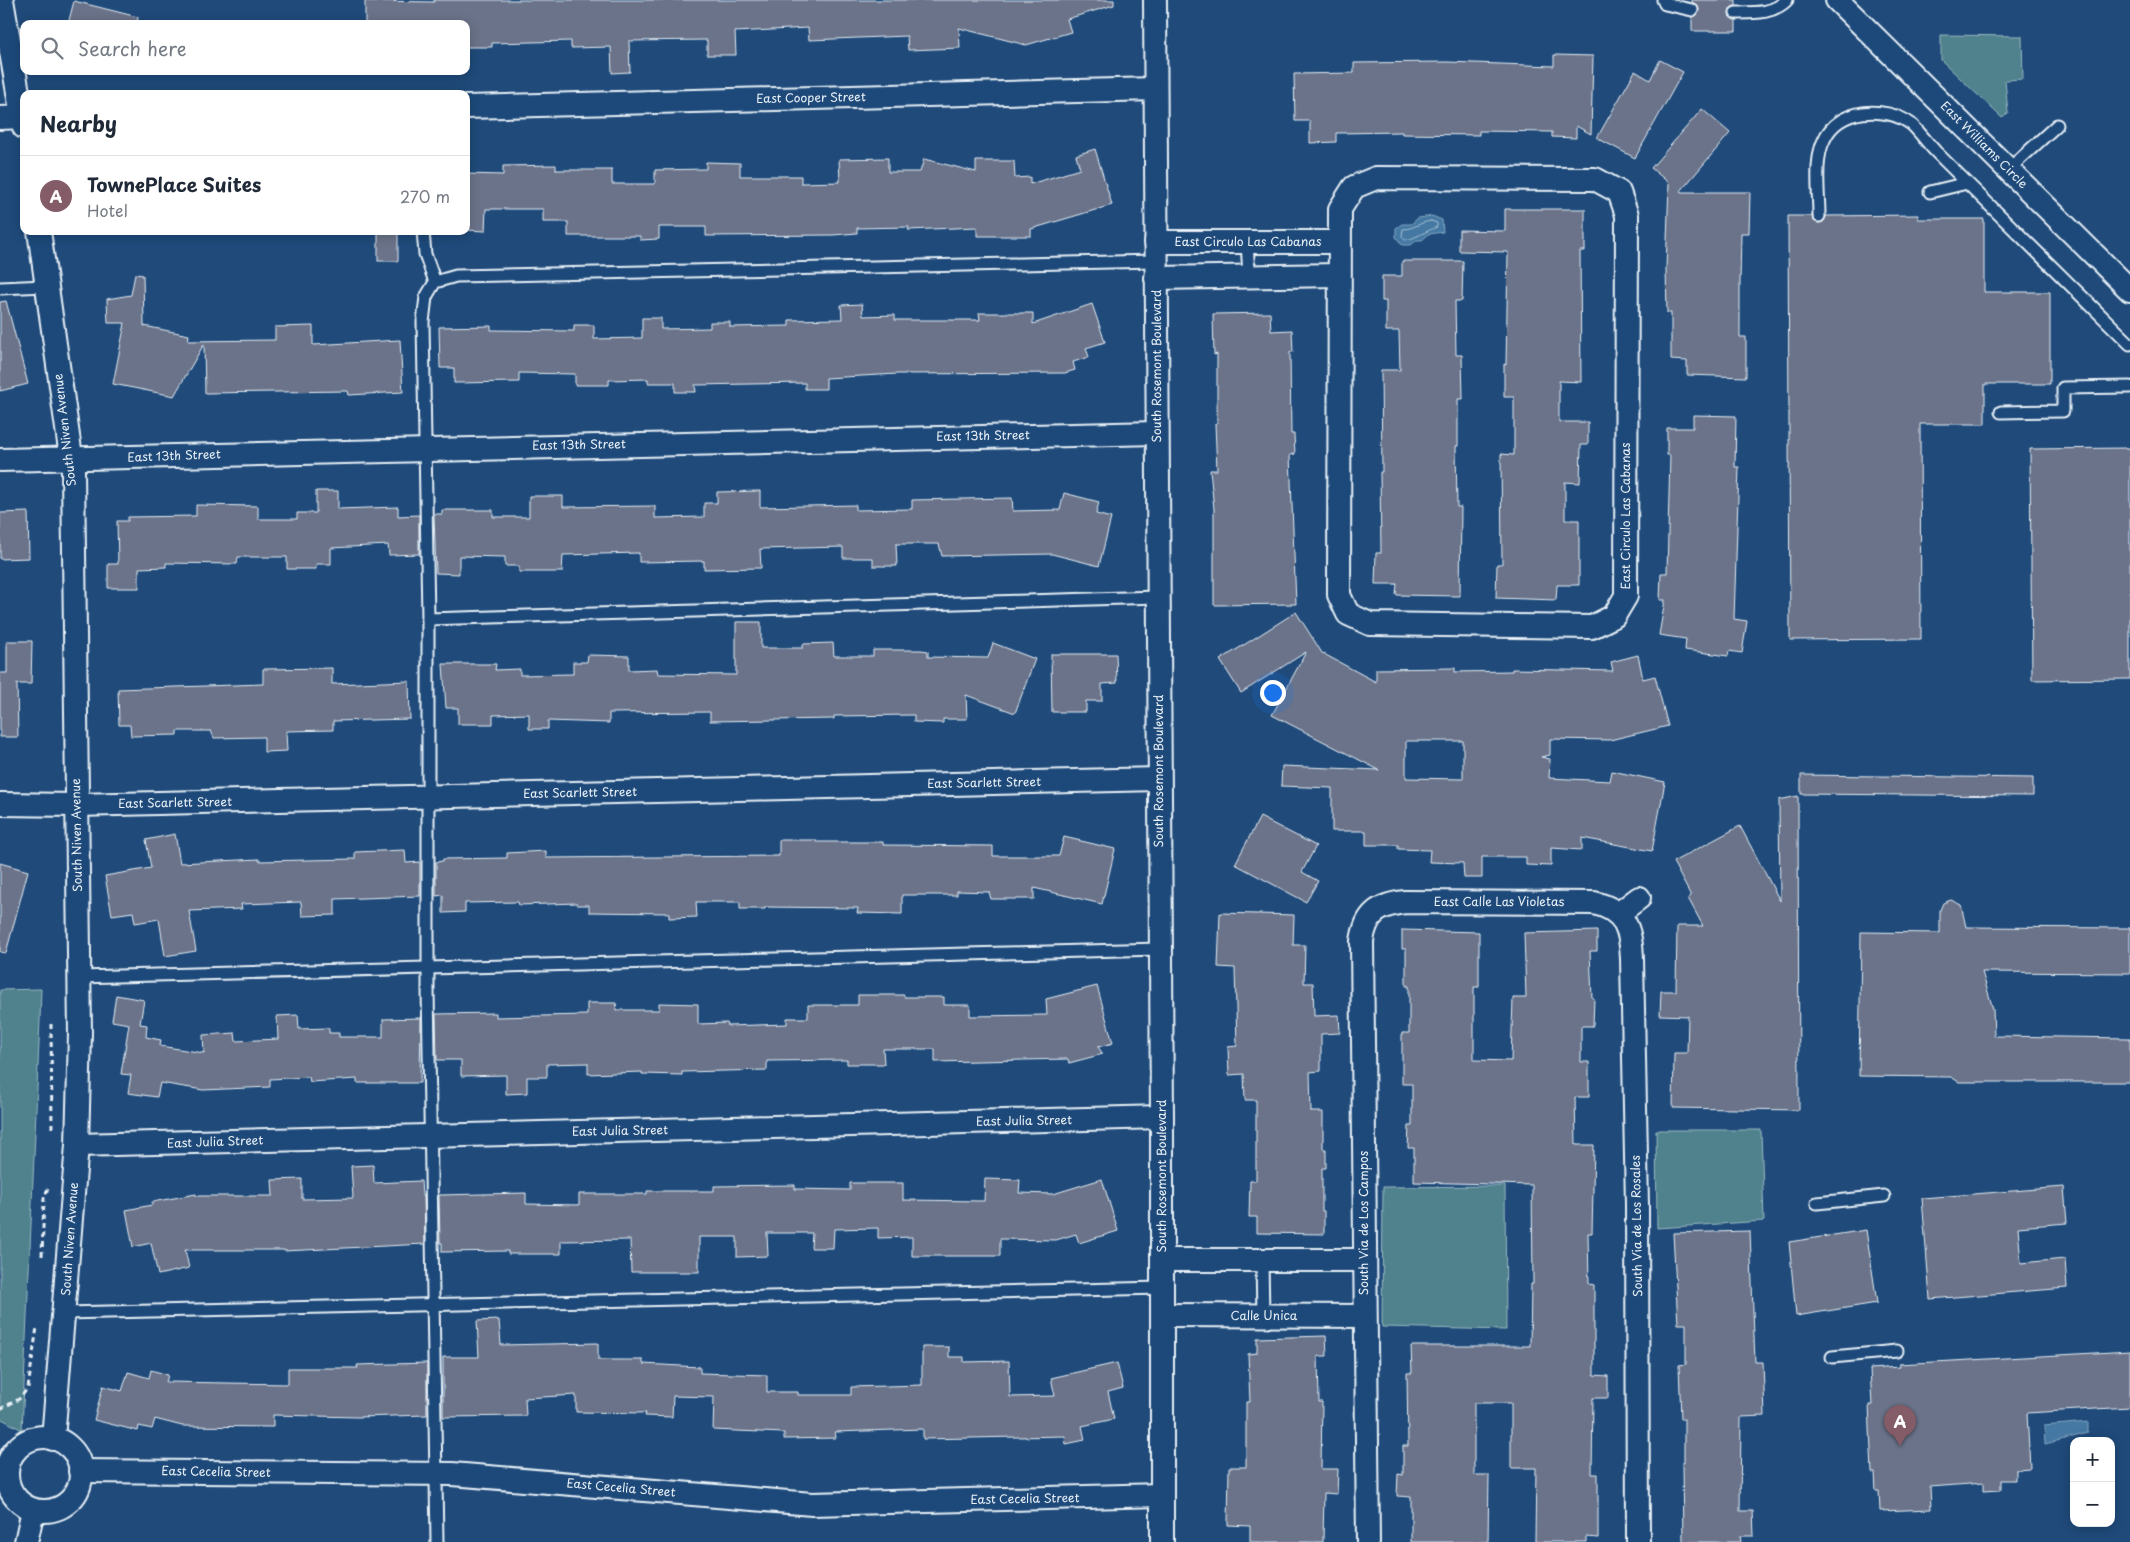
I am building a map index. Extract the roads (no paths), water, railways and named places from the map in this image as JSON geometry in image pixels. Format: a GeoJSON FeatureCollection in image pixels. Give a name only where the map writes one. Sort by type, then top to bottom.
{"type":"FeatureCollection","features":[{"type":"Feature","properties":{"kind":"street"},"geometry":{"type":"LineString","coordinates":[[2,0],[20,104]]}},
{"type":"Feature","properties":{"kind":"street","name":"South Rosemont Boulevard"},"geometry":{"type":"LineString","coordinates":[[1155,0],[1162,1117],[1162,1542]]}},
{"type":"Feature","properties":{"kind":"street","name":"East Williams Circle"},"geometry":{"type":"LineString","coordinates":[[1837,0],[2130,290]]}},
{"type":"Feature","properties":{"kind":"street","name":"East Cooper Street"},"geometry":{"type":"LineString","coordinates":[[470,107],[1156,89]]}},
{"type":"Feature","properties":{"kind":"street"},"geometry":{"type":"LineString","coordinates":[[0,118],[20,121]]}},
{"type":"Feature","properties":{"kind":"street","name":"East Circulo Las Cabanas"},"geometry":{"type":"LineString","coordinates":[[1376,178],[1595,179],[1619,192],[1627,215],[1626,596],[1614,616],[1592,627],[1370,624],[1348,614],[1338,595],[1339,242],[1340,209],[1354,187],[1376,178]]}},
{"type":"Feature","properties":{"kind":"street","name":"South Niven Avenue"},"geometry":{"type":"LineString","coordinates":[[40,235],[73,471],[80,1033],[77,1145],[53,1439]]}},
{"type":"Feature","properties":{"kind":"street","name":"East Circulo Las Cabanas"},"geometry":{"type":"LineString","coordinates":[[1156,260],[1248,242],[1339,242]]}},
{"type":"Feature","properties":{"kind":"street"},"geometry":{"type":"LineString","coordinates":[[1156,260],[1249,276],[1339,275]]}},
{"type":"Feature","properties":{"kind":"street","name":"East 13th Street"},"geometry":{"type":"LineString","coordinates":[[0,460],[425,448],[1157,433]]}},
{"type":"Feature","properties":{"kind":"street","name":"East Scarlett Street"},"geometry":{"type":"LineString","coordinates":[[0,804],[76,805],[1159,779]]}},
{"type":"Feature","properties":{"kind":"street"},"geometry":{"type":"LineString","coordinates":[[1618,914],[1638,898]]}},
{"type":"Feature","properties":{"kind":"street","name":"East Calle Las Violetas"},"geometry":{"type":"LineString","coordinates":[[1371,903],[1387,905],[1405,902],[1585,902],[1606,905],[1618,914]]}},
{"type":"Feature","properties":{"kind":"street","name":"South Via de Los Campos"},"geometry":{"type":"LineString","coordinates":[[1368,1542],[1362,942],[1371,903]]}},
{"type":"Feature","properties":{"kind":"street","name":"South Via de Los Rosales"},"geometry":{"type":"LineString","coordinates":[[1618,914],[1630,932],[1632,959],[1637,1205],[1638,1542]]}},
{"type":"Feature","properties":{"kind":"street","name":"East Julia Street"},"geometry":{"type":"LineString","coordinates":[[77,1145],[1162,1117]]}},
{"type":"Feature","properties":{"kind":"street"},"geometry":{"type":"LineString","coordinates":[[1162,1260],[1364,1260]]}},
{"type":"Feature","properties":{"kind":"street","name":"Calle Unica"},"geometry":{"type":"LineString","coordinates":[[1162,1316],[1365,1316]]}},
{"type":"Feature","properties":{"kind":"street"},"geometry":{"type":"LineString","coordinates":[[36,1438],[53,1439],[68,1447],[76,1456],[81,1478],[78,1490],[72,1499],[62,1507],[52,1511],[40,1512],[19,1502],[11,1494],[4,1466],[24,1442],[36,1438]]}},
{"type":"Feature","properties":{"kind":"street","name":"East Cecelia Street"},"geometry":{"type":"LineString","coordinates":[[80,1471],[462,1475],[812,1504],[1161,1495]]}},
{"type":"Feature","properties":{"kind":"street"},"geometry":{"type":"LineString","coordinates":[[26,1542],[33,1510]]}},
{"type":"Feature","properties":{"kind":"lane"},"geometry":{"type":"LineString","coordinates":[[1663,0],[1665,4],[1692,10]]}},
{"type":"Feature","properties":{"kind":"lane"},"geometry":{"type":"LineString","coordinates":[[1736,14],[1759,14],[1780,7],[1787,0]]}},
{"type":"Feature","properties":{"kind":"lane"},"geometry":{"type":"LineString","coordinates":[[1819,216],[1819,155],[1824,138],[1834,126],[1847,117],[1862,112],[1878,112],[1893,115],[1910,124],[2130,344]]}},
{"type":"Feature","properties":{"kind":"lane"},"geometry":{"type":"LineString","coordinates":[[2008,170],[2057,125]]}},
{"type":"Feature","properties":{"kind":"lane"},"geometry":{"type":"LineString","coordinates":[[1930,192],[1967,183]]}},
{"type":"Feature","properties":{"kind":"lane"},"geometry":{"type":"LineString","coordinates":[[424,235],[424,254],[435,282]]}},
{"type":"Feature","properties":{"kind":"lane"},"geometry":{"type":"LineString","coordinates":[[1248,242],[1249,276]]}},
{"type":"Feature","properties":{"kind":"lane"},"geometry":{"type":"LineString","coordinates":[[437,1542],[428,967],[428,619],[423,322],[426,297],[435,282],[456,276],[1156,260]]}},
{"type":"Feature","properties":{"kind":"lane"},"geometry":{"type":"LineString","coordinates":[[0,288],[46,286]]}},
{"type":"Feature","properties":{"kind":"lane"},"geometry":{"type":"LineString","coordinates":[[2001,412],[2063,411],[2063,388],[2130,387]]}},
{"type":"Feature","properties":{"kind":"lane"},"geometry":{"type":"LineString","coordinates":[[428,619],[1158,597]]}},
{"type":"Feature","properties":{"kind":"lane"},"geometry":{"type":"LineString","coordinates":[[79,977],[1160,949]]}},
{"type":"Feature","properties":{"kind":"lane"},"geometry":{"type":"LineString","coordinates":[[1817,1203],[1884,1196]]}},
{"type":"Feature","properties":{"kind":"lane"},"geometry":{"type":"LineString","coordinates":[[1262,1260],[1263,1316]]}},
{"type":"Feature","properties":{"kind":"lane"},"geometry":{"type":"LineString","coordinates":[[64,1313],[1162,1288]]}},
{"type":"Feature","properties":{"kind":"lane"},"geometry":{"type":"LineString","coordinates":[[1832,1357],[1897,1351]]}},
{"type":"Feature","properties":{"kind":"water"},"geometry":{"type":"Polygon","coordinates":[[[1432,216],[1442,220],[1443,232],[1429,234],[1411,245],[1402,245],[1396,237],[1396,228],[1402,224],[1411,224],[1418,218],[1432,216]]]}},
{"type":"Feature","properties":{"kind":"water"},"geometry":{"type":"Polygon","coordinates":[[[2088,1422],[2088,1433],[2045,1444],[2044,1426],[2088,1422]]]}},
{"type":"Feature","properties":{"kind":"place","name":"TownePlace Suites"},"geometry":{"type":"Point","coordinates":[1900,1446]}}]}
